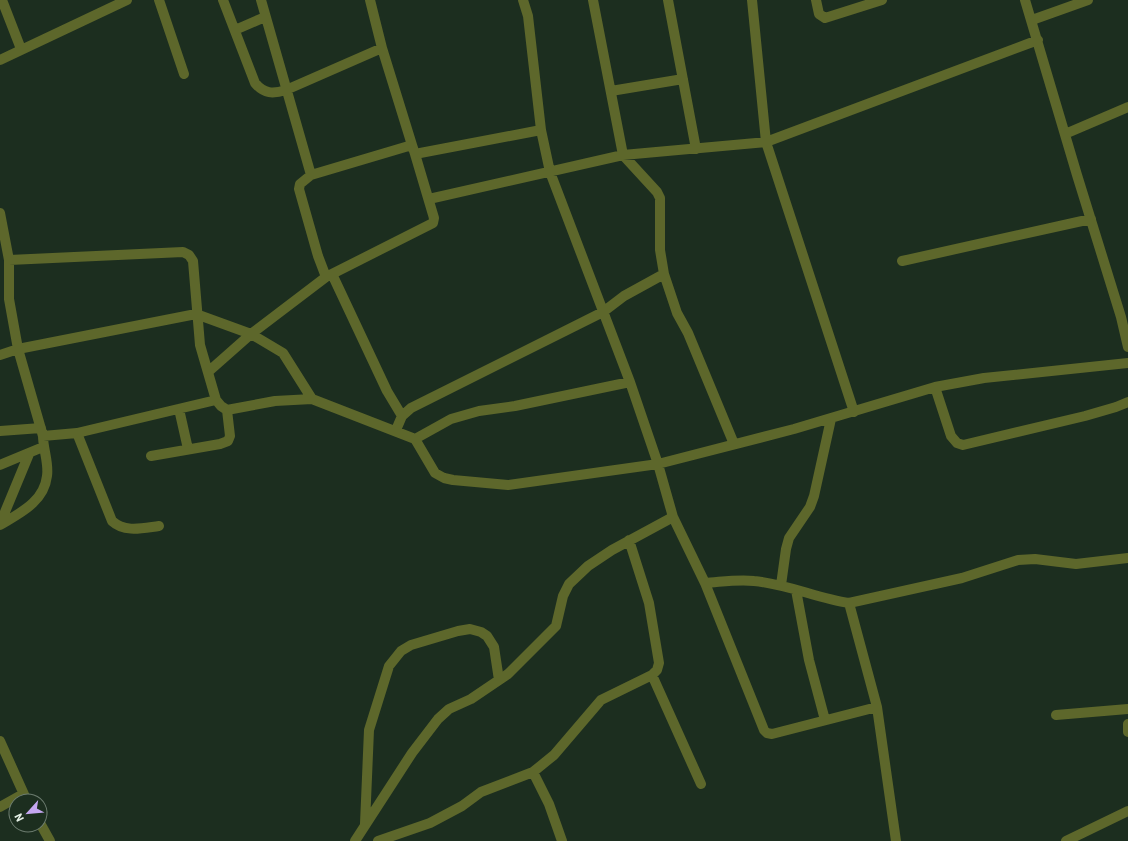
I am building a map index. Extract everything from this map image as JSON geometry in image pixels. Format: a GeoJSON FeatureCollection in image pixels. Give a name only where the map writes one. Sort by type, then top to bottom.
{"type":"FeatureCollection","features":[{"type":"Feature","properties":{"kind":"street"},"geometry":{"type":"LineString","coordinates":[[2,0],[21,50]]}},
{"type":"Feature","properties":{"kind":"street"},"geometry":{"type":"LineString","coordinates":[[0,60],[127,0]]}},
{"type":"Feature","properties":{"kind":"street"},"geometry":{"type":"LineString","coordinates":[[159,0],[184,74]]}},
{"type":"Feature","properties":{"kind":"street"},"geometry":{"type":"LineString","coordinates":[[223,0],[255,83],[260,89],[266,92],[277,93],[286,90],[382,48]]}},
{"type":"Feature","properties":{"kind":"street"},"geometry":{"type":"LineString","coordinates":[[261,0],[311,175]]}},
{"type":"Feature","properties":{"kind":"street"},"geometry":{"type":"LineString","coordinates":[[208,372],[251,334],[329,276],[433,222],[434,218],[429,199],[382,48],[370,0]]}},
{"type":"Feature","properties":{"kind":"street"},"geometry":{"type":"LineString","coordinates":[[523,0],[528,16],[541,130],[550,172],[630,382],[658,464],[672,517],[705,583],[766,733],[772,734],[876,707]]}},
{"type":"Feature","properties":{"kind":"street"},"geometry":{"type":"LineString","coordinates":[[594,0],[623,155],[657,192],[660,198],[660,250],[664,274],[677,313],[688,333],[734,444]]}},
{"type":"Feature","properties":{"kind":"street"},"geometry":{"type":"LineString","coordinates":[[668,0],[696,149]]}},
{"type":"Feature","properties":{"kind":"street"},"geometry":{"type":"LineString","coordinates":[[752,0],[766,142],[854,412]]}},
{"type":"Feature","properties":{"kind":"street"},"geometry":{"type":"LineString","coordinates":[[816,0],[819,14],[825,18],[882,0]]}},
{"type":"Feature","properties":{"kind":"street"},"geometry":{"type":"LineString","coordinates":[[1025,0],[1091,219],[1125,316],[1128,347]]}},
{"type":"Feature","properties":{"kind":"street"},"geometry":{"type":"LineString","coordinates":[[1032,20],[1088,0]]}},
{"type":"Feature","properties":{"kind":"street"},"geometry":{"type":"LineString","coordinates":[[235,30],[265,17]]}},
{"type":"Feature","properties":{"kind":"street"},"geometry":{"type":"LineString","coordinates":[[429,199],[623,155],[766,142],[1038,40]]}},
{"type":"Feature","properties":{"kind":"street"},"geometry":{"type":"LineString","coordinates":[[611,91],[683,79]]}},
{"type":"Feature","properties":{"kind":"street"},"geometry":{"type":"LineString","coordinates":[[1065,134],[1128,108]]}},
{"type":"Feature","properties":{"kind":"street"},"geometry":{"type":"LineString","coordinates":[[402,416],[387,391],[318,256],[299,189],[300,184],[311,175],[414,149],[541,130]]}},
{"type":"Feature","properties":{"kind":"street"},"geometry":{"type":"LineString","coordinates":[[0,213],[9,260],[9,299],[18,348],[42,432],[47,476],[40,497],[0,525]]}},
{"type":"Feature","properties":{"kind":"street"},"geometry":{"type":"LineString","coordinates":[[902,261],[1091,219]]}},
{"type":"Feature","properties":{"kind":"street"},"geometry":{"type":"LineString","coordinates":[[9,260],[183,252],[189,255],[193,261],[196,314],[200,345],[216,400],[221,406],[228,410],[275,401],[312,399],[396,430],[415,439],[435,473],[453,480],[508,485],[658,464],[831,419],[935,387],[984,378],[1128,363]]}},
{"type":"Feature","properties":{"kind":"street"},"geometry":{"type":"LineString","coordinates":[[396,430],[402,416],[411,408],[603,312],[620,299],[664,274]]}},
{"type":"Feature","properties":{"kind":"street"},"geometry":{"type":"LineString","coordinates":[[0,355],[18,348],[196,314],[251,334],[283,353],[312,399]]}},
{"type":"Feature","properties":{"kind":"street"},"geometry":{"type":"LineString","coordinates":[[415,439],[451,419],[479,411],[515,406],[630,382]]}},
{"type":"Feature","properties":{"kind":"street"},"geometry":{"type":"LineString","coordinates":[[935,387],[951,436],[956,443],[963,445],[1085,416],[1128,402]]}},
{"type":"Feature","properties":{"kind":"street"},"geometry":{"type":"LineString","coordinates":[[0,431],[77,433],[216,400]]}},
{"type":"Feature","properties":{"kind":"street"},"geometry":{"type":"LineString","coordinates":[[179,409],[188,449]]}},
{"type":"Feature","properties":{"kind":"street"},"geometry":{"type":"LineString","coordinates":[[151,456],[220,444],[228,441],[230,436],[228,410]]}},
{"type":"Feature","properties":{"kind":"street"},"geometry":{"type":"LineString","coordinates":[[781,585],[789,538],[810,507],[814,496],[831,419]]}},
{"type":"Feature","properties":{"kind":"street"},"geometry":{"type":"LineString","coordinates":[[77,433],[112,521],[117,525],[128,529],[159,526]]}},
{"type":"Feature","properties":{"kind":"street"},"geometry":{"type":"LineString","coordinates":[[0,465],[43,447]]}},
{"type":"Feature","properties":{"kind":"street"},"geometry":{"type":"LineString","coordinates":[[0,525],[29,454]]}},
{"type":"Feature","properties":{"kind":"street"},"geometry":{"type":"LineString","coordinates":[[355,841],[412,753],[438,719],[449,709],[470,699],[499,680],[531,652],[556,626],[563,596],[569,584],[588,566],[629,540],[672,517]]}},
{"type":"Feature","properties":{"kind":"street"},"geometry":{"type":"LineString","coordinates":[[378,841],[430,823],[462,806],[482,792],[533,772],[554,755],[601,700],[652,675],[657,670],[659,663],[649,603],[629,540]]}},
{"type":"Feature","properties":{"kind":"street"},"geometry":{"type":"LineString","coordinates":[[705,583],[752,580],[781,585],[831,600],[850,603],[962,578],[1018,560],[1076,564],[1128,558]]}},
{"type":"Feature","properties":{"kind":"street"},"geometry":{"type":"LineString","coordinates":[[796,590],[809,660],[825,720]]}},
{"type":"Feature","properties":{"kind":"street"},"geometry":{"type":"LineString","coordinates":[[850,603],[876,707],[896,841]]}},
{"type":"Feature","properties":{"kind":"street"},"geometry":{"type":"LineString","coordinates":[[365,826],[369,730],[389,666],[401,652],[411,645],[458,631],[470,629],[481,632],[487,636],[494,647],[499,680]]}},
{"type":"Feature","properties":{"kind":"street"},"geometry":{"type":"LineString","coordinates":[[652,675],[701,784]]}},
{"type":"Feature","properties":{"kind":"street"},"geometry":{"type":"LineString","coordinates":[[1056,715],[1128,709]]}},
{"type":"Feature","properties":{"kind":"street"},"geometry":{"type":"LineString","coordinates":[[1128,724],[1128,732]]}},
{"type":"Feature","properties":{"kind":"street"},"geometry":{"type":"LineString","coordinates":[[0,741],[23,793]]}},
{"type":"Feature","properties":{"kind":"street"},"geometry":{"type":"LineString","coordinates":[[533,772],[549,804],[562,841]]}},
{"type":"Feature","properties":{"kind":"street"},"geometry":{"type":"LineString","coordinates":[[1066,841],[1128,811]]}}]}
